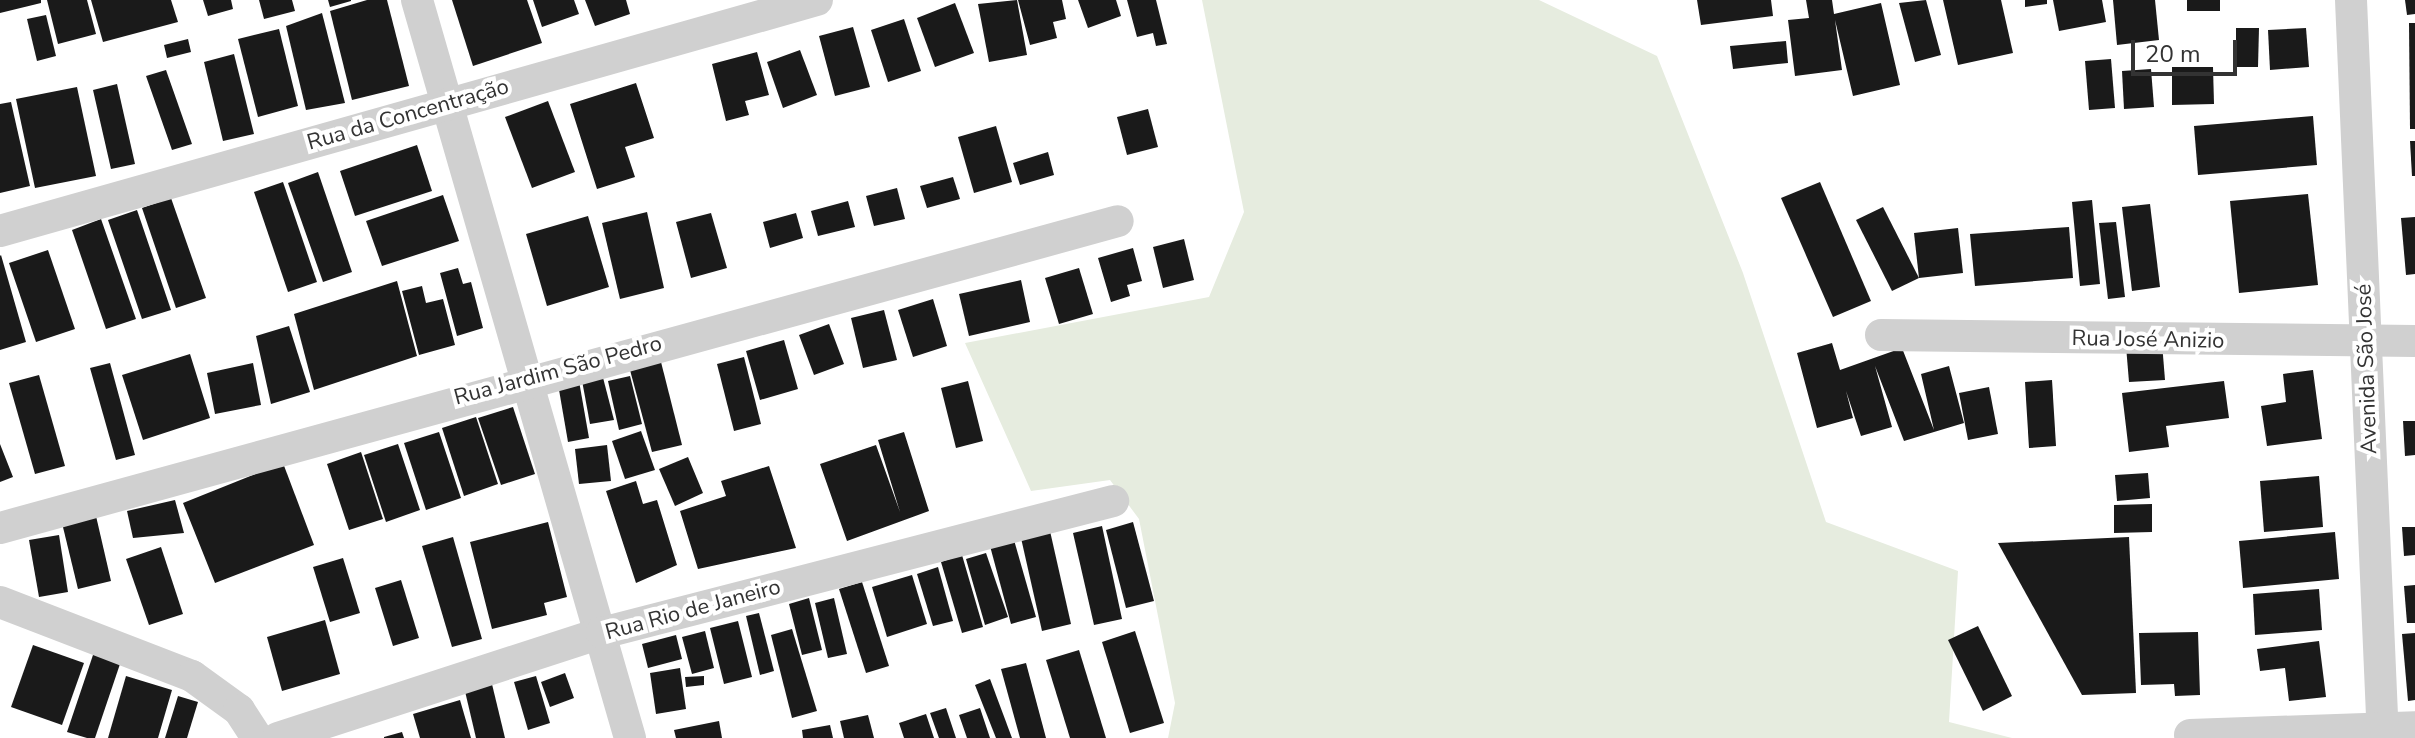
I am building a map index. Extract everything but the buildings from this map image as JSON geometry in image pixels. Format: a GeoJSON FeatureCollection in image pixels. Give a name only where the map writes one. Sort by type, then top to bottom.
{"type":"FeatureCollection","features":[{"type":"Feature","properties":{"kind":"street"},"geometry":{"type":"LineString","coordinates":[[417,0],[523,380],[602,633],[630,738]]}},
{"type":"Feature","properties":{"kind":"street","name":"Rua da Concentração"},"geometry":{"type":"LineString","coordinates":[[0,231],[817,0]]}},
{"type":"Feature","properties":{"kind":"street","name":"Avenida São José"},"geometry":{"type":"LineString","coordinates":[[2351,0],[2382,733]]}},
{"type":"Feature","properties":{"kind":"street","name":"Rua Jardim São Pedro"},"geometry":{"type":"LineString","coordinates":[[0,528],[523,380],[1118,221]]}},
{"type":"Feature","properties":{"kind":"street","name":"Rua José Anizio"},"geometry":{"type":"LineString","coordinates":[[1881,335],[2365,344],[2415,341]]}},
{"type":"Feature","properties":{"kind":"street","name":"Rua Rio de Janeiro"},"geometry":{"type":"LineString","coordinates":[[278,738],[602,633],[1113,501]]}},
{"type":"Feature","properties":{"kind":"street"},"geometry":{"type":"LineString","coordinates":[[0,602],[192,676],[239,710],[257,738]]}},
{"type":"Feature","properties":{"kind":"street"},"geometry":{"type":"LineString","coordinates":[[2190,735],[2382,733],[2415,727]]}},
{"type":"Feature","properties":{"kind":"shaded area"},"geometry":{"type":"Polygon","coordinates":[[[1202,0],[1539,0],[1657,56],[1743,273],[1826,522],[1958,571],[1949,722],[2012,738],[1168,738],[1175,703],[1139,519],[1110,480],[1031,491],[965,343],[1209,297],[1244,212],[1202,0]]]}}]}
